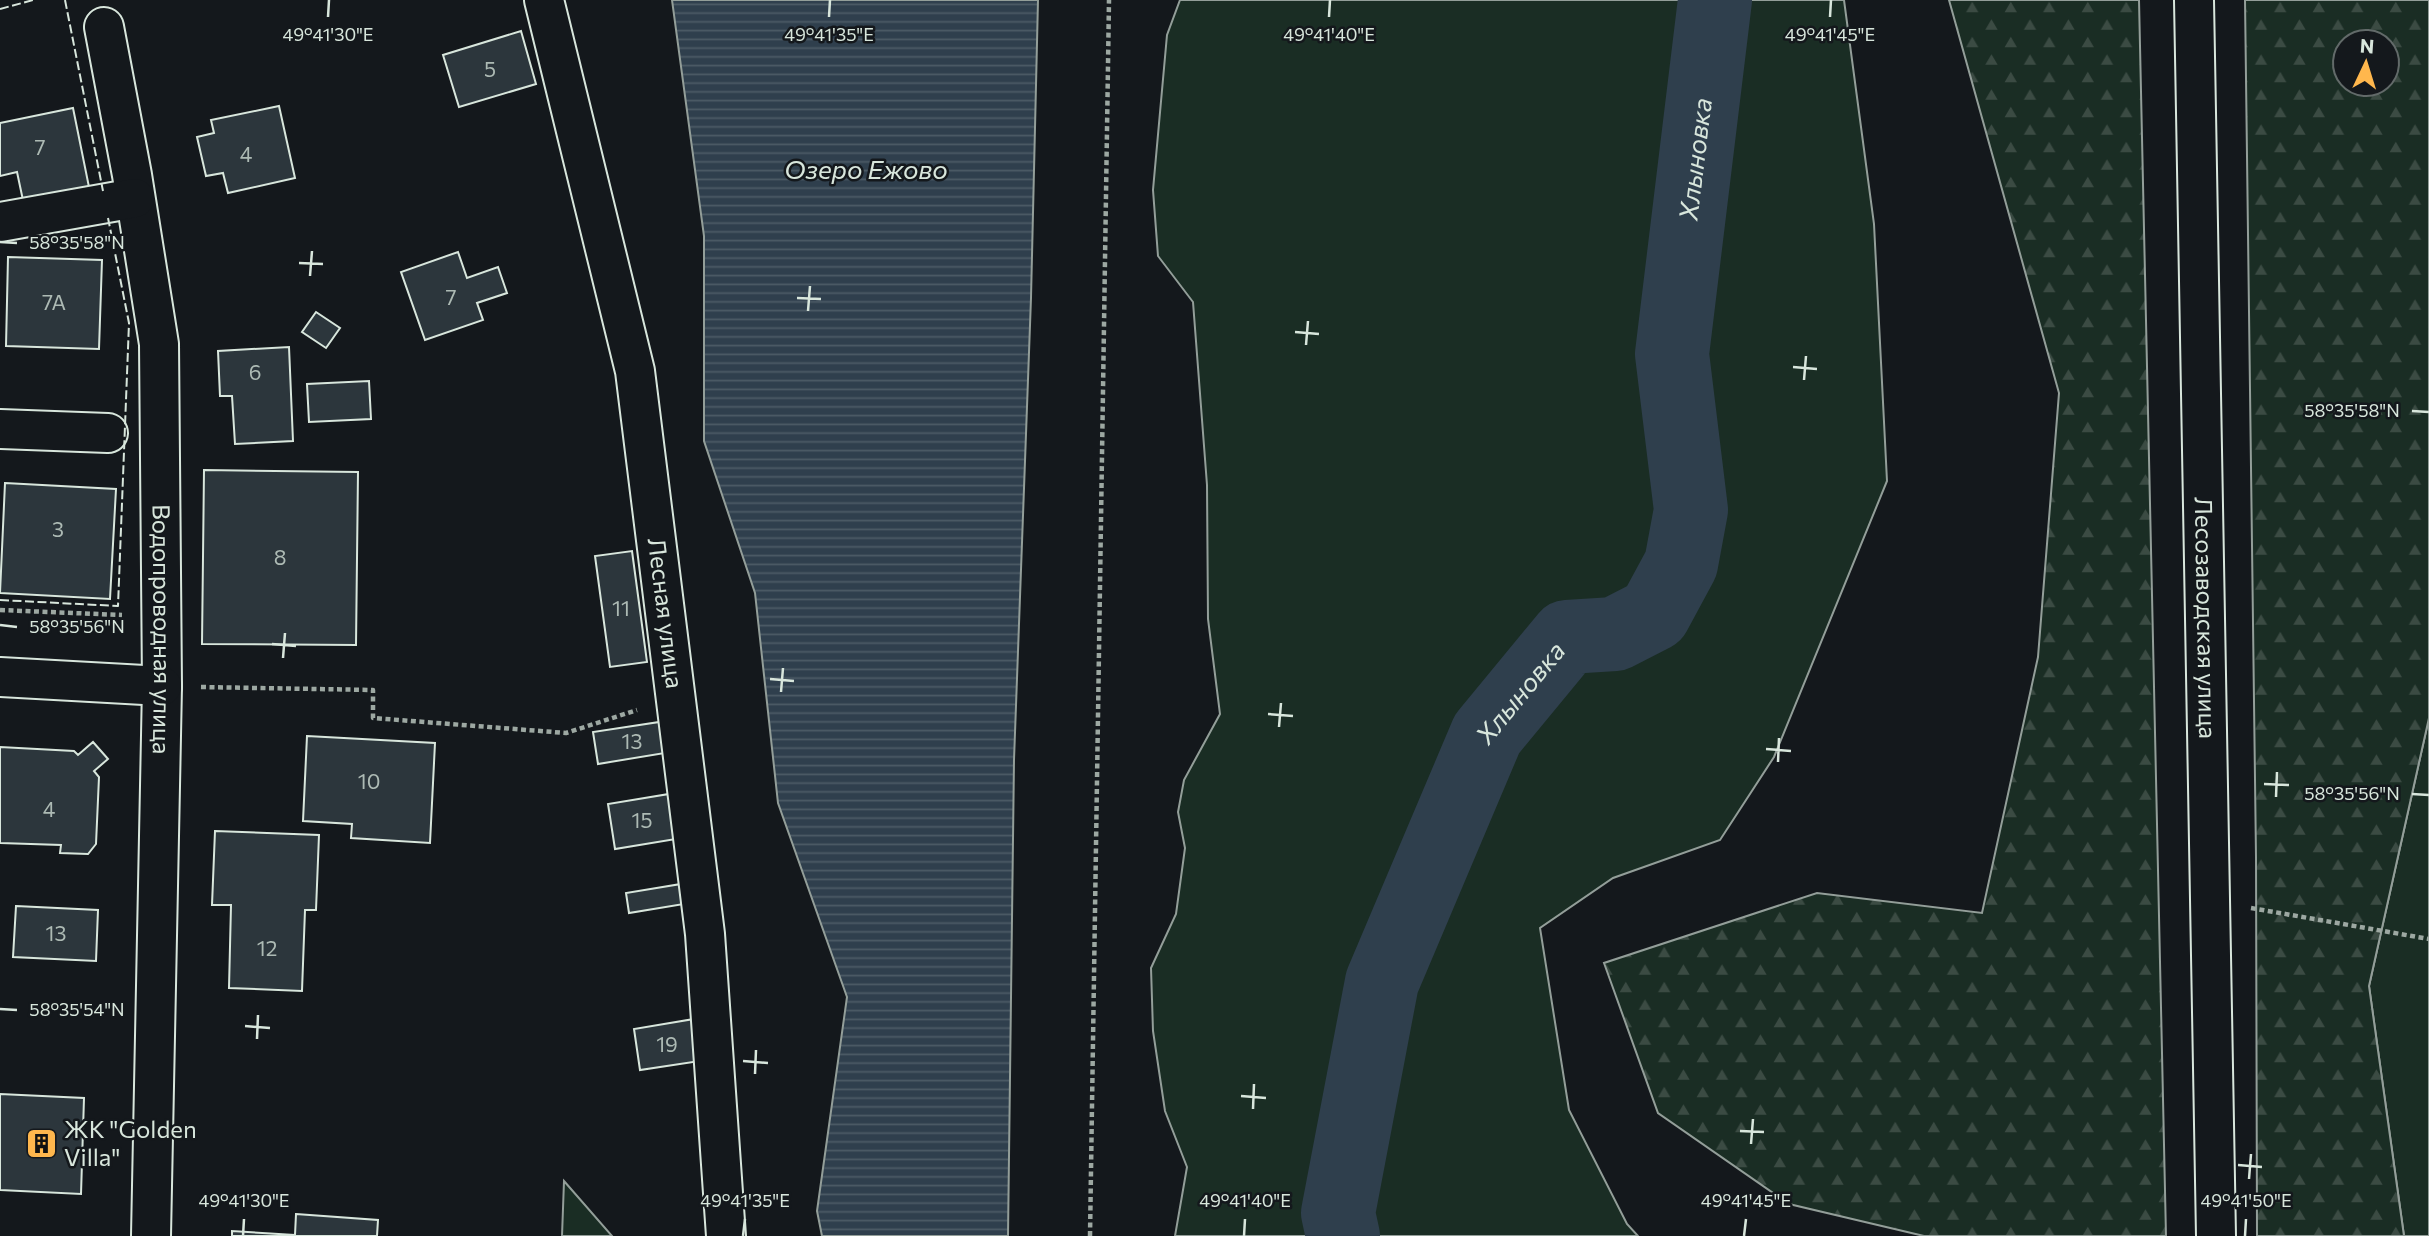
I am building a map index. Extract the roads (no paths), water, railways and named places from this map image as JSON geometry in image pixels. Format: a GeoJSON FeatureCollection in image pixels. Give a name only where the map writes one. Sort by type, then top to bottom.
{"type":"FeatureCollection","features":[{"type":"Feature","properties":{"kind":"street","name":"Лесная улица"},"geometry":{"type":"LineString","coordinates":[[544,0],[635,371],[705,934],[726,1236]]}},
{"type":"Feature","properties":{"kind":"street","name":"Лесозаводская улица"},"geometry":{"type":"LineString","coordinates":[[2194,0],[2216,1236]]}},
{"type":"Feature","properties":{"kind":"street","name":"Водопроводная улица"},"geometry":{"type":"LineString","coordinates":[[104,27],[159,344],[162,686],[150,1236]]}},
{"type":"Feature","properties":{"kind":"street"},"geometry":{"type":"LineString","coordinates":[[0,222],[135,198]]}},
{"type":"Feature","properties":{"kind":"street"},"geometry":{"type":"LineString","coordinates":[[0,429],[108,433]]}},
{"type":"Feature","properties":{"kind":"street"},"geometry":{"type":"LineString","coordinates":[[0,677],[162,686]]}},
{"type":"Feature","properties":{"kind":"water","name":"Озеро Ежово"},"geometry":{"type":"Polygon","coordinates":[[[672,0],[1038,0],[1031,298],[1014,760],[1008,1236],[822,1236],[817,1211],[847,997],[778,803],[755,593],[704,441],[704,236],[672,0]]]}},
{"type":"Feature","properties":{"kind":"waterway","name":"Хлыновка"},"geometry":{"type":"LineString","coordinates":[[1343,1236],[1338,1213],[1382,982],[1487,734],[1567,637],[1615,634],[1654,614],[1681,564],[1691,510],[1672,354],[1715,0]]}},
{"type":"Feature","properties":{"kind":"place","name":"ЖК \"Golden Villa\""},"geometry":{"type":"Point","coordinates":[41,1144]}}]}
